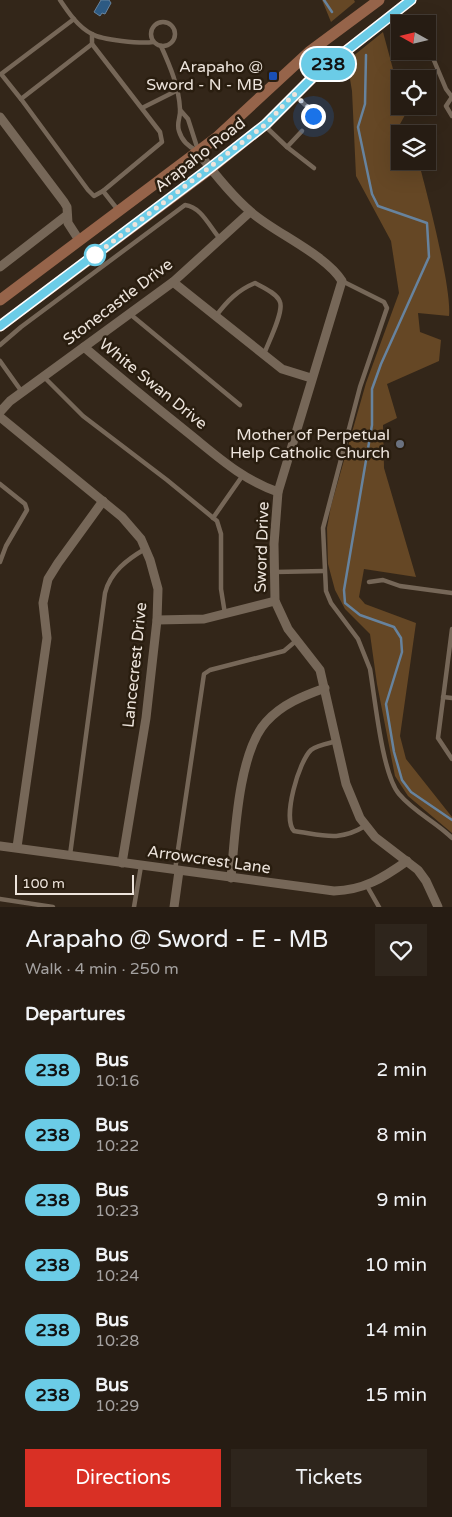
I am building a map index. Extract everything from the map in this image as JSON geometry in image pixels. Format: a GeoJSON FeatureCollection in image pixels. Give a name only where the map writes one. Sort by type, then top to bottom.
{"type":"FeatureCollection","features":[{"type":"Feature","properties":{"kind":"main road","name":"Arapaho Road"},"geometry":{"type":"LineString","coordinates":[[0,300],[198,152],[250,109],[309,52],[379,0]]}},
{"type":"Feature","properties":{"kind":"main road","name":"Arapaho Road"},"geometry":{"type":"LineString","coordinates":[[0,326],[210,168],[264,125],[314,76],[411,0]]}},
{"type":"Feature","properties":{"kind":"street"},"geometry":{"type":"LineString","coordinates":[[0,117],[64,202],[68,223],[79,240]]}},
{"type":"Feature","properties":{"kind":"street"},"geometry":{"type":"LineString","coordinates":[[198,152],[250,212],[313,255],[338,274],[342,281]]}},
{"type":"Feature","properties":{"kind":"street","name":"Stonecastle Drive"},"geometry":{"type":"LineString","coordinates":[[0,412],[10,401],[43,376],[172,282],[250,212]]}},
{"type":"Feature","properties":{"kind":"street"},"geometry":{"type":"LineString","coordinates":[[0,254],[3,265],[67,215]]}},
{"type":"Feature","properties":{"kind":"street","name":"Sword Drive"},"geometry":{"type":"LineString","coordinates":[[342,281],[311,378],[278,492],[274,544],[275,601],[288,629],[320,670],[346,784],[355,809],[365,826],[375,837],[407,861],[426,881],[438,907]]}},
{"type":"Feature","properties":{"kind":"street"},"geometry":{"type":"LineString","coordinates":[[172,282],[282,369],[311,378]]}},
{"type":"Feature","properties":{"kind":"street","name":"White Swan Drive"},"geometry":{"type":"LineString","coordinates":[[84,347],[130,387],[243,475],[254,483],[278,492]]}},
{"type":"Feature","properties":{"kind":"street","name":"Lancecrest Drive"},"geometry":{"type":"LineString","coordinates":[[0,416],[122,517],[141,538],[158,588],[157,620],[146,718],[122,863]]}},
{"type":"Feature","properties":{"kind":"street"},"geometry":{"type":"LineString","coordinates":[[17,847],[48,638],[43,603],[48,579],[58,562],[103,501]]}},
{"type":"Feature","properties":{"kind":"street"},"geometry":{"type":"LineString","coordinates":[[157,620],[183,621],[225,614],[275,601]]}},
{"type":"Feature","properties":{"kind":"street"},"geometry":{"type":"LineString","coordinates":[[231,878],[247,760],[256,736],[266,722],[295,699],[325,688]]}},
{"type":"Feature","properties":{"kind":"street","name":"Arrowcrest Lane"},"geometry":{"type":"LineString","coordinates":[[0,846],[334,891],[353,890],[367,886],[407,861]]}},
{"type":"Feature","properties":{"kind":"street"},"geometry":{"type":"LineString","coordinates":[[174,907],[177,870]]}},
{"type":"Feature","properties":{"kind":"lane"},"geometry":{"type":"LineString","coordinates":[[60,0],[74,19],[92,34],[141,44],[154,42]]}},
{"type":"Feature","properties":{"kind":"lane"},"geometry":{"type":"LineString","coordinates":[[74,19],[0,73],[94,196],[104,192],[162,142],[160,132],[92,44],[92,34]]}},
{"type":"Feature","properties":{"kind":"lane"},"geometry":{"type":"LineString","coordinates":[[161,46],[169,44],[174,38],[174,30],[166,22],[158,22],[152,27],[150,34],[154,42],[161,46],[173,76],[181,111],[188,119],[196,137],[198,152]]}},
{"type":"Feature","properties":{"kind":"lane"},"geometry":{"type":"LineString","coordinates":[[21,99],[92,44]]}},
{"type":"Feature","properties":{"kind":"lane"},"geometry":{"type":"LineString","coordinates":[[434,60],[446,89],[452,97],[446,106],[452,116]]}},
{"type":"Feature","properties":{"kind":"lane"},"geometry":{"type":"LineString","coordinates":[[142,108],[176,90]]}},
{"type":"Feature","properties":{"kind":"lane"},"geometry":{"type":"LineString","coordinates":[[294,94],[312,111],[313,116],[309,122]]}},
{"type":"Feature","properties":{"kind":"lane"},"geometry":{"type":"LineString","coordinates":[[181,111],[177,123],[180,134],[185,143],[198,152]]}},
{"type":"Feature","properties":{"kind":"lane"},"geometry":{"type":"LineString","coordinates":[[264,125],[287,147],[314,168]]}},
{"type":"Feature","properties":{"kind":"lane"},"geometry":{"type":"LineString","coordinates":[[287,147],[302,131]]}},
{"type":"Feature","properties":{"kind":"lane"},"geometry":{"type":"LineString","coordinates":[[104,192],[118,211]]}},
{"type":"Feature","properties":{"kind":"lane"},"geometry":{"type":"LineString","coordinates":[[0,345],[28,321],[185,205],[192,206],[199,211],[220,240]]}},
{"type":"Feature","properties":{"kind":"lane"},"geometry":{"type":"LineString","coordinates":[[342,281],[384,302],[388,308],[360,387],[327,508],[323,528],[324,585],[331,603],[358,638],[370,668],[387,769],[393,787],[404,800],[452,838]]}},
{"type":"Feature","properties":{"kind":"lane"},"geometry":{"type":"LineString","coordinates":[[216,316],[230,298],[244,287],[255,283],[275,296],[280,302],[280,310],[263,355]]}},
{"type":"Feature","properties":{"kind":"lane"},"geometry":{"type":"LineString","coordinates":[[130,313],[240,405]]}},
{"type":"Feature","properties":{"kind":"lane"},"geometry":{"type":"LineString","coordinates":[[0,361],[22,392]]}},
{"type":"Feature","properties":{"kind":"lane"},"geometry":{"type":"LineString","coordinates":[[43,376],[83,416],[168,480],[214,518],[221,534],[221,589],[225,614]]}},
{"type":"Feature","properties":{"kind":"lane"},"geometry":{"type":"LineString","coordinates":[[214,518],[243,475]]}},
{"type":"Feature","properties":{"kind":"lane"},"geometry":{"type":"LineString","coordinates":[[0,484],[25,504],[27,510],[6,546],[0,562]]}},
{"type":"Feature","properties":{"kind":"lane"},"geometry":{"type":"LineString","coordinates":[[70,855],[105,593],[108,583],[129,558],[145,549]]}},
{"type":"Feature","properties":{"kind":"lane"},"geometry":{"type":"LineString","coordinates":[[275,572],[324,572]]}},
{"type":"Feature","properties":{"kind":"lane"},"geometry":{"type":"LineString","coordinates":[[369,582],[383,580],[400,586],[452,593]]}},
{"type":"Feature","properties":{"kind":"lane"},"geometry":{"type":"LineString","coordinates":[[452,629],[438,738],[452,758]]}},
{"type":"Feature","properties":{"kind":"lane"},"geometry":{"type":"LineString","coordinates":[[177,870],[204,674],[210,670],[284,651],[297,640]]}},
{"type":"Feature","properties":{"kind":"lane"},"geometry":{"type":"LineString","coordinates":[[443,696],[452,698]]}},
{"type":"Feature","properties":{"kind":"lane"},"geometry":{"type":"LineString","coordinates":[[337,741],[312,749],[301,766],[296,779],[290,820],[292,828],[294,831],[343,837],[365,826]]}},
{"type":"Feature","properties":{"kind":"lane"},"geometry":{"type":"LineString","coordinates":[[134,907],[141,866]]}},
{"type":"Feature","properties":{"kind":"lane"},"geometry":{"type":"LineString","coordinates":[[367,886],[379,907]]}},
{"type":"Feature","properties":{"kind":"lane"},"geometry":{"type":"LineString","coordinates":[[0,900],[53,907]]}},
{"type":"Feature","properties":{"kind":"shaded area"},"geometry":{"type":"Polygon","coordinates":[[[322,0],[354,0],[355,2],[331,22],[322,0]]]}},
{"type":"Feature","properties":{"kind":"shaded area"},"geometry":{"type":"Polygon","coordinates":[[[383,32],[393,70],[391,70],[391,115],[405,115],[400,125],[391,125],[391,170],[421,171],[447,287],[449,316],[418,313],[420,332],[441,340],[439,361],[387,384],[397,418],[383,425],[384,468],[416,577],[364,569],[359,597],[365,604],[416,623],[400,736],[406,759],[452,817],[452,833],[408,796],[395,776],[377,684],[370,634],[345,609],[335,590],[328,564],[327,528],[331,506],[366,383],[399,293],[391,241],[356,176],[352,91],[347,61],[383,32]]]}},
{"type":"Feature","properties":{"kind":"water"},"geometry":{"type":"Polygon","coordinates":[[[101,0],[109,0],[111,3],[105,14],[102,13],[100,16],[94,12],[101,0]]]}},
{"type":"Feature","properties":{"kind":"waterway"},"geometry":{"type":"LineString","coordinates":[[324,0],[332,12]]}},
{"type":"Feature","properties":{"kind":"waterway"},"geometry":{"type":"LineString","coordinates":[[366,55],[365,104],[358,127],[372,194],[378,206],[427,223],[429,257],[381,364],[372,389],[372,425],[344,590],[345,603],[360,615],[394,627],[401,638],[402,652],[386,704],[394,752],[402,780],[411,792],[452,820]]}},
{"type":"Feature","properties":{"kind":"bus line","name":"238"},"geometry":{"type":"LineString","coordinates":[[0,326],[266,124],[314,76],[411,0]]}},
{"type":"Feature","properties":{"kind":"place","name":"Arapaho @ Sword - N - MB"},"geometry":{"type":"Point","coordinates":[273,76]}},
{"type":"Feature","properties":{"kind":"place","name":"Mother of Perpetual Help Catholic Church"},"geometry":{"type":"Point","coordinates":[400,444]}},
{"type":"Feature","properties":{"kind":"route"},"geometry":{"type":"LineString","coordinates":[[95,255],[90,259],[266,124],[294,94],[306,104],[312,111],[313,116]]}}]}
